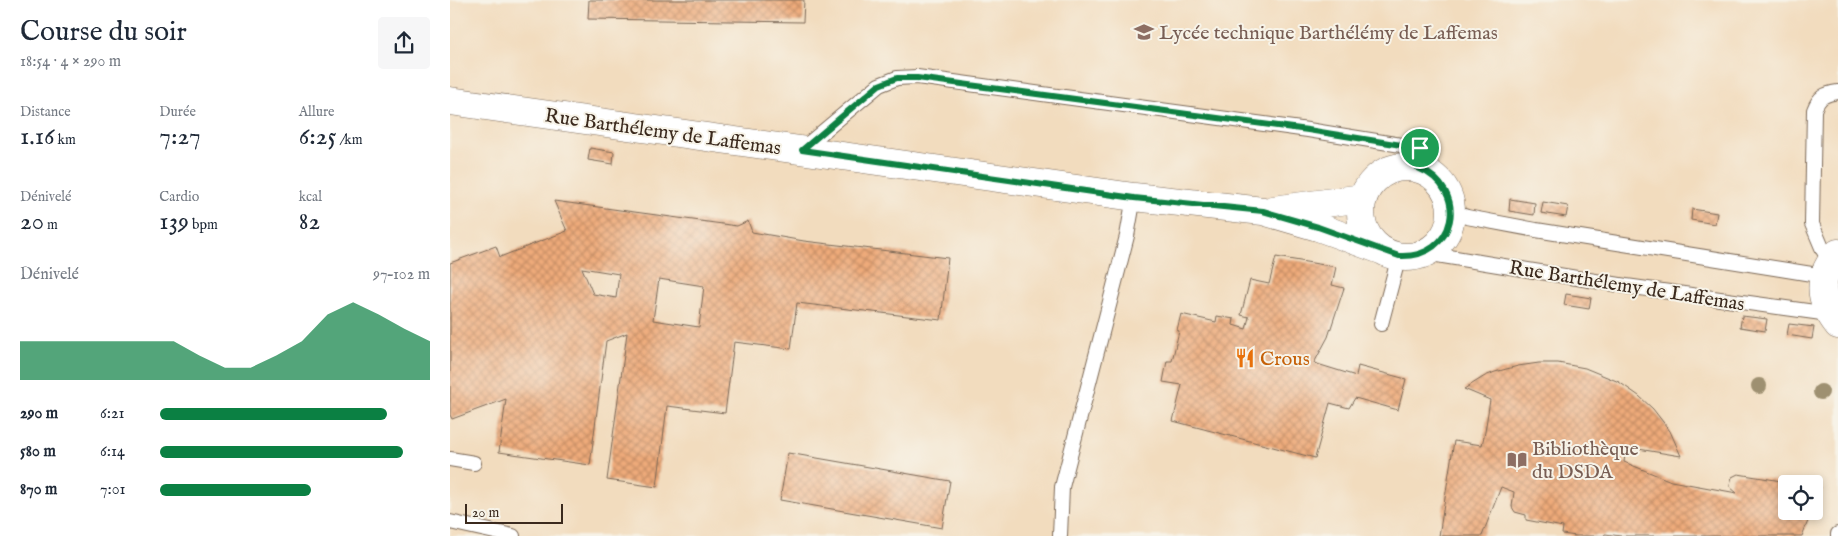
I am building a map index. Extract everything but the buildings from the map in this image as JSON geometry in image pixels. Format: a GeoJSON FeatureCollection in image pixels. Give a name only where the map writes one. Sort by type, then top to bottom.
{"type":"FeatureCollection","features":[{"type":"Feature","properties":{"kind":"street","name":"Rue Barthélemy de Laffemas"},"geometry":{"type":"LineString","coordinates":[[450,101],[1134,198],[1263,211],[1402,253]]}},
{"type":"Feature","properties":{"kind":"street"},"geometry":{"type":"LineString","coordinates":[[1395,168],[1418,168],[1429,172],[1438,180],[1450,200],[1450,224],[1444,236],[1436,246],[1402,253],[1372,242],[1362,222],[1363,198],[1367,188],[1384,172],[1395,168]]}},
{"type":"Feature","properties":{"kind":"street","name":"Rue Barthélemy de Laffemas"},"geometry":{"type":"LineString","coordinates":[[1263,211],[1363,198]]}},
{"type":"Feature","properties":{"kind":"street"},"geometry":{"type":"LineString","coordinates":[[1831,264],[1822,289],[1824,302],[1834,319]]}},
{"type":"Feature","properties":{"kind":"lane"},"geometry":{"type":"LineString","coordinates":[[802,150],[879,85],[897,78],[917,78],[1308,130],[1420,148],[1418,168]]}},
{"type":"Feature","properties":{"kind":"lane"},"geometry":{"type":"LineString","coordinates":[[1831,264],[1812,224],[1814,110],[1818,100],[1826,94],[1838,92]]}},
{"type":"Feature","properties":{"kind":"lane"},"geometry":{"type":"LineString","coordinates":[[1060,536],[1062,487],[1127,236],[1134,198]]}},
{"type":"Feature","properties":{"kind":"lane","name":"Rue Barthélemy de Laffemas"},"geometry":{"type":"LineString","coordinates":[[1451,212],[1467,217],[1536,230],[1831,264]]}},
{"type":"Feature","properties":{"kind":"lane"},"geometry":{"type":"LineString","coordinates":[[1381,324],[1402,253]]}},
{"type":"Feature","properties":{"kind":"lane","name":"Rue Barthélemy de Laffemas"},"geometry":{"type":"LineString","coordinates":[[1402,253],[1834,319]]}},
{"type":"Feature","properties":{"kind":"lane"},"geometry":{"type":"LineString","coordinates":[[450,459],[474,463]]}},
{"type":"Feature","properties":{"kind":"lane"},"geometry":{"type":"LineString","coordinates":[[450,522],[513,536]]}},
{"type":"Feature","properties":{"kind":"place","name":"Lycée technique Barthélémy de Laffemas"},"geometry":{"type":"Point","coordinates":[1144,32]}},
{"type":"Feature","properties":{"kind":"place","name":"Crous"},"geometry":{"type":"Point","coordinates":[1245,358]}},
{"type":"Feature","properties":{"kind":"place","name":"Bibliothèque du DSDA"},"geometry":{"type":"Point","coordinates":[1517,460]}},
{"type":"Feature","properties":{"kind":"route"},"geometry":{"type":"LineString","coordinates":[[897,78],[917,78],[1308,130],[1420,148],[1418,168],[1429,172],[1445,189],[1450,200],[1451,212],[1450,224],[1436,246],[1425,253],[1412,257],[1390,254],[1318,227],[1263,211],[1134,198],[802,150],[879,85],[897,78]]}}]}
